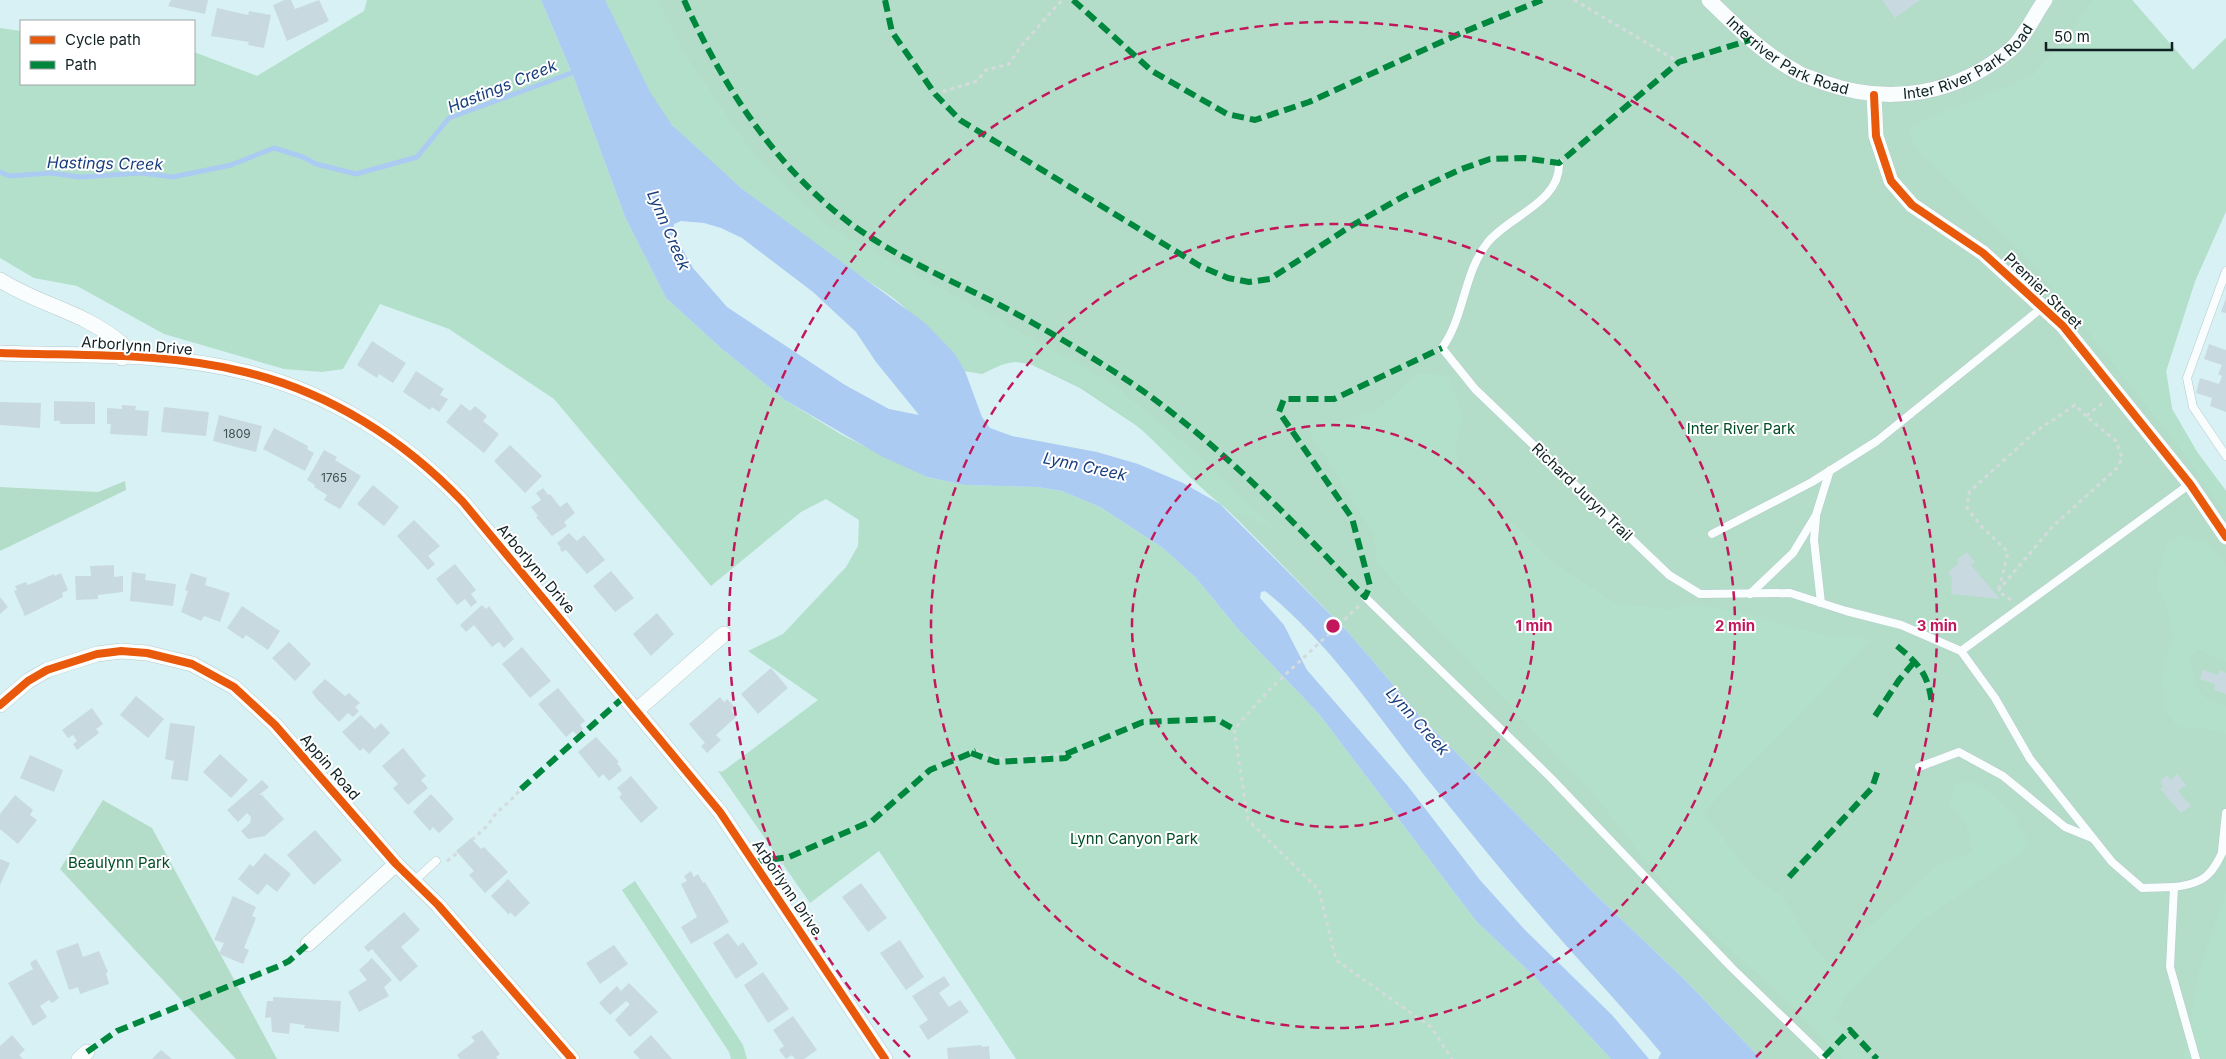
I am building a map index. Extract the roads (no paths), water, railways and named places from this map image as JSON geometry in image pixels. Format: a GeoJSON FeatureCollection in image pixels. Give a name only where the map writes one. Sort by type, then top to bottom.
{"type":"FeatureCollection","features":[{"type":"Feature","properties":{"kind":"street","name":"Interriver Park Road"},"geometry":{"type":"LineString","coordinates":[[1709,0],[1750,40],[1798,73],[1838,87],[1874,95]]}},
{"type":"Feature","properties":{"kind":"street","name":"Inter River Park Road"},"geometry":{"type":"LineString","coordinates":[[1874,95],[1920,93],[1968,78],[2012,49],[2045,0]]}},
{"type":"Feature","properties":{"kind":"street","name":"Premier Street"},"geometry":{"type":"LineString","coordinates":[[1874,95],[1876,136],[1890,181],[1912,204],[1983,252],[2063,326],[2190,484],[2226,537]]}},
{"type":"Feature","properties":{"kind":"street"},"geometry":{"type":"LineString","coordinates":[[0,280],[33,298],[90,320],[122,344],[122,358]]}},
{"type":"Feature","properties":{"kind":"street","name":"Arborlynn Drive"},"geometry":{"type":"LineString","coordinates":[[0,353],[190,363],[244,371],[330,403],[397,442],[432,471],[463,502],[720,812],[885,1059]]}},
{"type":"Feature","properties":{"kind":"street"},"geometry":{"type":"LineString","coordinates":[[636,711],[724,634]]}},
{"type":"Feature","properties":{"kind":"street","name":"Appin Road"},"geometry":{"type":"LineString","coordinates":[[0,705],[28,681],[47,670],[97,654],[121,651],[147,653],[192,664],[234,687],[275,725],[396,864],[438,906],[572,1059]]}},
{"type":"Feature","properties":{"kind":"street"},"geometry":{"type":"LineString","coordinates":[[308,944],[396,864]]}},
{"type":"Feature","properties":{"kind":"lane","name":"Richard Juryn Trail"},"geometry":{"type":"LineString","coordinates":[[1559,163],[1560,176],[1552,190],[1488,241],[1476,261],[1452,333],[1442,348],[1475,389],[1669,575],[1700,594],[1790,593],[1900,625],[1962,651]]}},
{"type":"Feature","properties":{"kind":"lane"},"geometry":{"type":"LineString","coordinates":[[2226,271],[2187,378],[2193,408],[2226,456]]}},
{"type":"Feature","properties":{"kind":"lane"},"geometry":{"type":"LineString","coordinates":[[1712,534],[1830,470],[1876,441],[2043,307]]}},
{"type":"Feature","properties":{"kind":"lane"},"geometry":{"type":"LineString","coordinates":[[1821,603],[1814,540],[1816,515],[1830,470]]}},
{"type":"Feature","properties":{"kind":"lane"},"geometry":{"type":"LineString","coordinates":[[2190,484],[1962,651],[1995,698],[2030,758],[2112,862],[2142,888],[2192,885],[2204,880],[2213,870],[2226,845]]}},
{"type":"Feature","properties":{"kind":"lane"},"geometry":{"type":"LineString","coordinates":[[1750,594],[1793,553],[1816,515]]}},
{"type":"Feature","properties":{"kind":"lane"},"geometry":{"type":"LineString","coordinates":[[1366,597],[1550,777],[1732,968],[1826,1059]]}},
{"type":"Feature","properties":{"kind":"lane"},"geometry":{"type":"LineString","coordinates":[[1919,767],[1959,752],[2003,776],[2065,827],[2094,838]]}},
{"type":"Feature","properties":{"kind":"lane"},"geometry":{"type":"LineString","coordinates":[[2222,854],[2226,813]]}},
{"type":"Feature","properties":{"kind":"lane"},"geometry":{"type":"LineString","coordinates":[[413,882],[436,861]]}},
{"type":"Feature","properties":{"kind":"lane"},"geometry":{"type":"LineString","coordinates":[[2174,887],[2170,967],[2196,1059]]}},
{"type":"Feature","properties":{"kind":"water","name":"Lynn Creek"},"geometry":{"type":"Polygon","coordinates":[[[541,0],[605,0],[650,92],[672,125],[741,188],[925,323],[955,354],[965,371],[982,417],[990,428],[1012,436],[1097,452],[1138,464],[1183,483],[1220,504],[1347,631],[1420,716],[1598,897],[1685,980],[1761,1059],[1658,1059],[1661,1053],[1511,881],[1356,686],[1313,636],[1265,591],[1261,592],[1260,598],[1284,625],[1307,670],[1407,785],[1480,880],[1525,930],[1612,1015],[1649,1059],[1611,1059],[1534,976],[1476,921],[1319,714],[1238,629],[1196,578],[1163,548],[1100,507],[1062,491],[1037,487],[965,485],[927,477],[883,457],[785,400],[722,349],[666,298],[625,217],[572,73],[541,0]],[[681,221],[674,224],[673,230],[693,268],[727,307],[845,385],[889,409],[919,415],[876,362],[856,332],[813,292],[742,238],[721,228],[704,223],[681,221]]]}},
{"type":"Feature","properties":{"kind":"waterway","name":"Hastings Creek"},"geometry":{"type":"LineString","coordinates":[[0,172],[10,176],[51,173],[80,177],[142,173],[173,177],[231,165],[274,148],[303,157],[316,164],[356,174],[417,157],[449,118],[577,71]]}},
{"type":"Feature","properties":{"kind":"park label","name":"Inter River Park"},"geometry":{"type":"Point","coordinates":[1741,429]}},
{"type":"Feature","properties":{"kind":"park label","name":"Lynn Canyon Park"},"geometry":{"type":"Point","coordinates":[1134,839]}},
{"type":"Feature","properties":{"kind":"park label","name":"Beaulynn Park"},"geometry":{"type":"Point","coordinates":[119,863]}}]}
